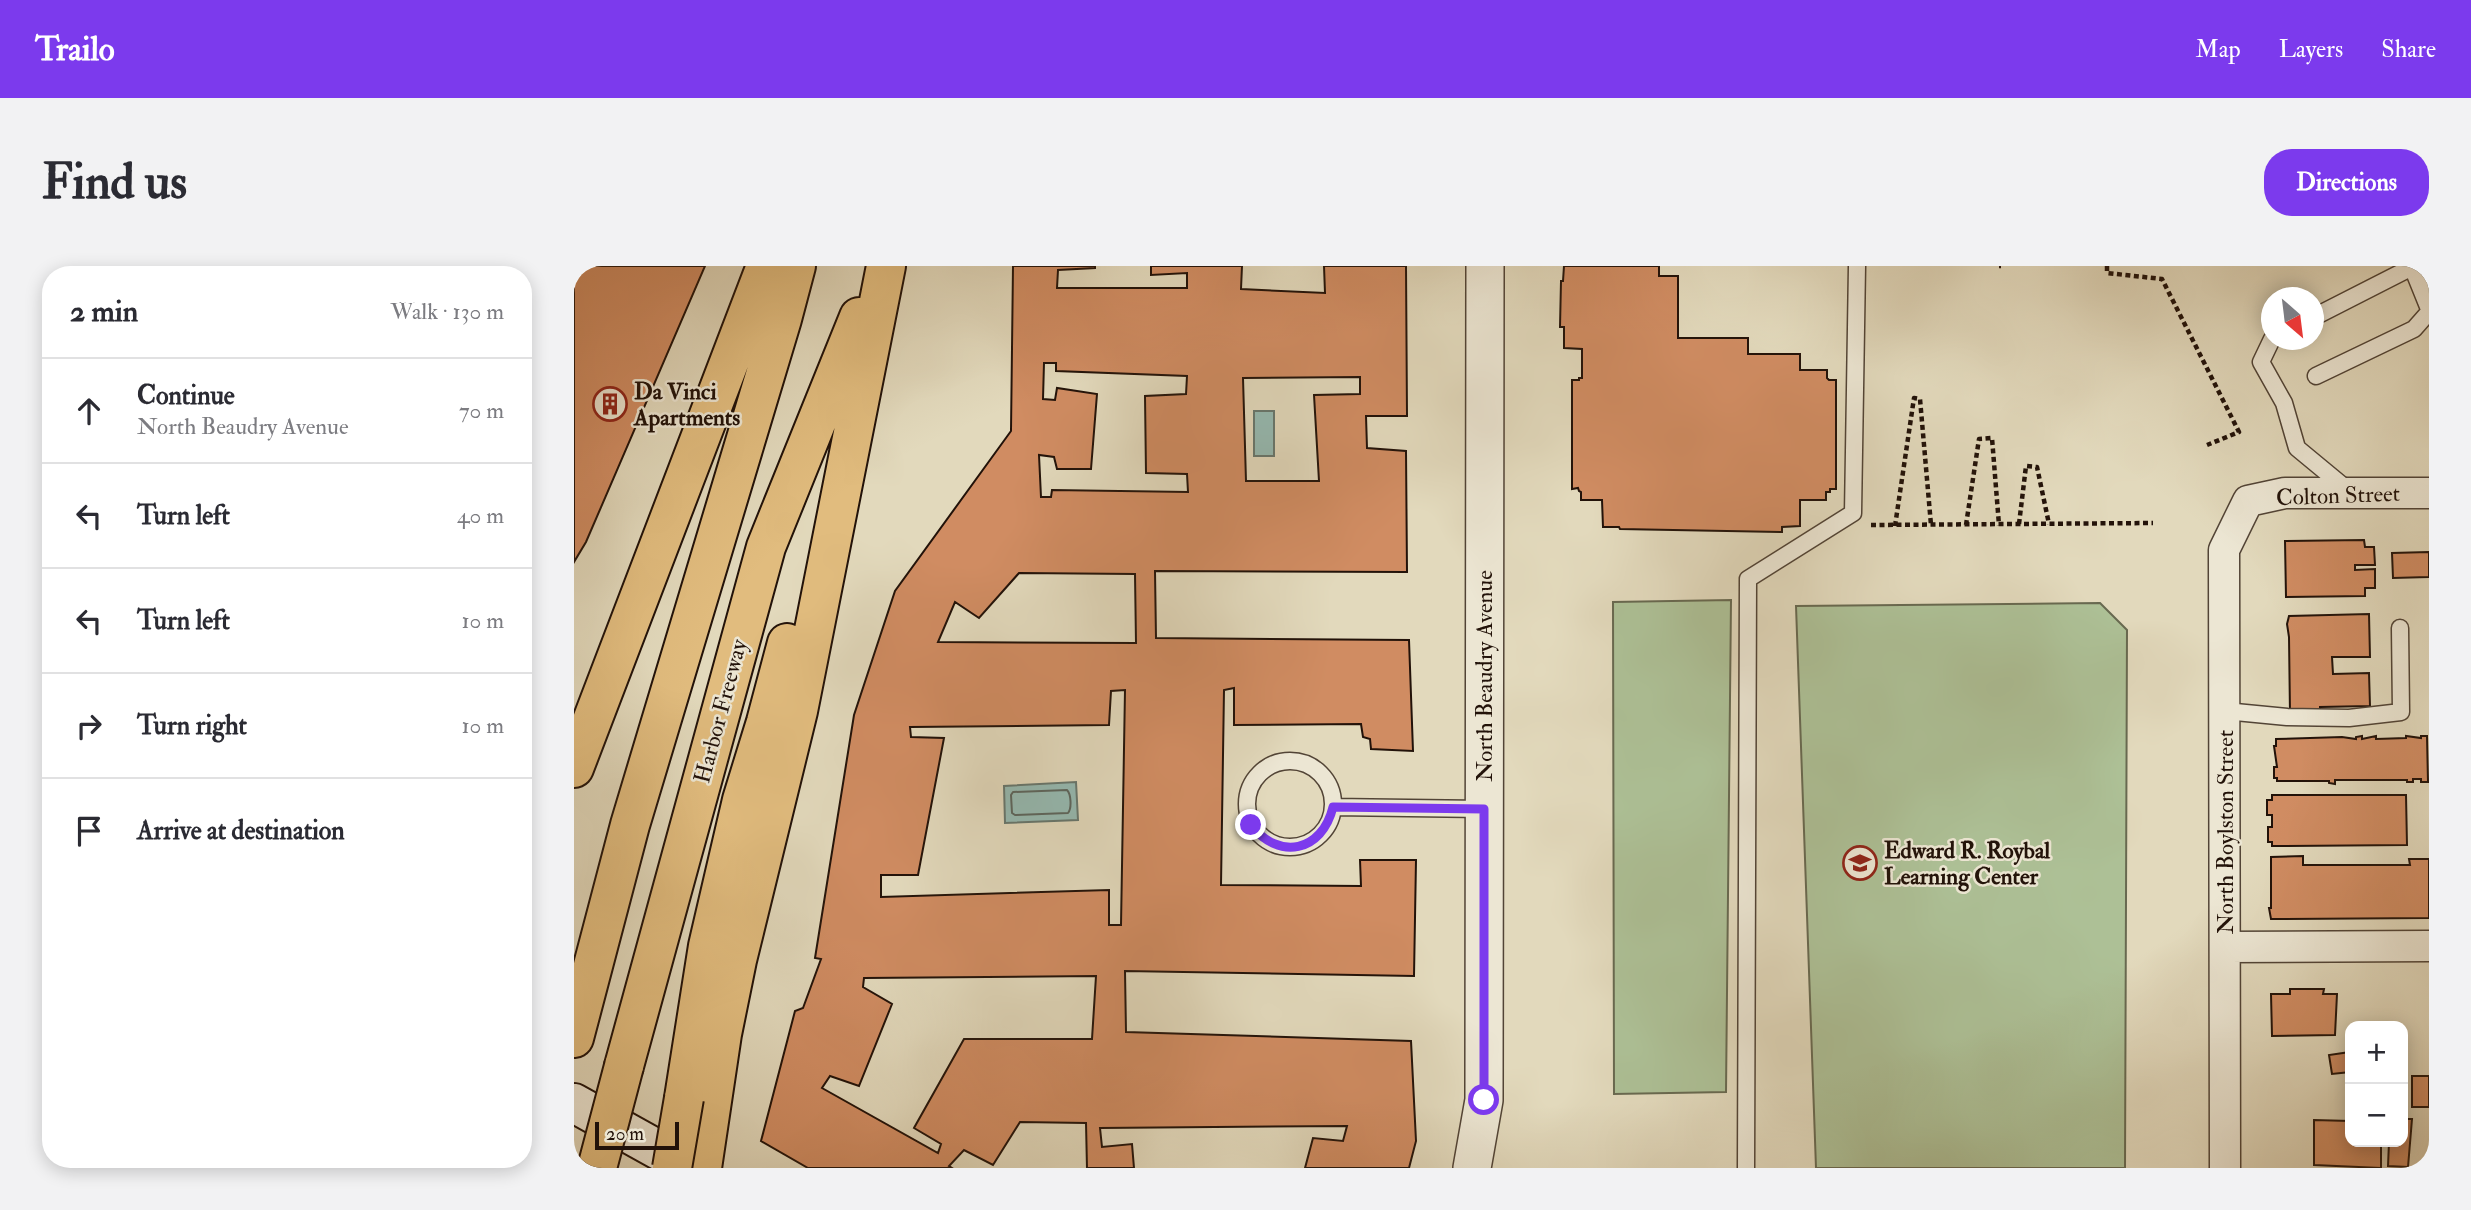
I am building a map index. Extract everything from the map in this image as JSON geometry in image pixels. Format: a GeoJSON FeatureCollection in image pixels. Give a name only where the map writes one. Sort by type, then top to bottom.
{"type":"FeatureCollection","features":[{"type":"Feature","properties":{"kind":"highway"},"geometry":{"type":"LineString","coordinates":[[574,768],[766,266]]}},
{"type":"Feature","properties":{"kind":"highway"},"geometry":{"type":"LineString","coordinates":[[574,1038],[634,812],[796,266]]}},
{"type":"Feature","properties":{"kind":"highway"},"geometry":{"type":"LineString","coordinates":[[702,1168],[697,1105],[708,946],[733,837],[766,722],[883,266]]}},
{"type":"Feature","properties":{"kind":"highway","name":"Harbor Freeway"},"geometry":{"type":"LineString","coordinates":[[597,1168],[766,547],[883,266]]}},
{"type":"Feature","properties":{"kind":"highway"},"geometry":{"type":"LineString","coordinates":[[672,1168],[697,1105]]}},
{"type":"Feature","properties":{"kind":"main road"},"geometry":{"type":"LineString","coordinates":[[574,1103],[691,1168]]}},
{"type":"Feature","properties":{"kind":"street","name":"North Beaudry Avenue"},"geometry":{"type":"LineString","coordinates":[[1472,1168],[1484,1100],[1485,266]]}},
{"type":"Feature","properties":{"kind":"street","name":"Colton Street"},"geometry":{"type":"LineString","coordinates":[[2248,501],[2285,493],[2429,493]]}},
{"type":"Feature","properties":{"kind":"street","name":"North Boylston Street"},"geometry":{"type":"LineString","coordinates":[[2225,1168],[2224,550],[2248,501]]}},
{"type":"Feature","properties":{"kind":"street"},"geometry":{"type":"LineString","coordinates":[[2226,947],[2429,946]]}},
{"type":"Feature","properties":{"kind":"lane"},"geometry":{"type":"LineString","coordinates":[[1746,1168],[1748,579],[1853,513],[1857,266]]}},
{"type":"Feature","properties":{"kind":"lane"},"geometry":{"type":"LineString","coordinates":[[2316,376],[2414,329],[2429,310],[2412,267],[2324,312]]}},
{"type":"Feature","properties":{"kind":"lane"},"geometry":{"type":"LineString","coordinates":[[2267,350],[2261,362],[2284,403],[2297,448],[2351,493]]}},
{"type":"Feature","properties":{"kind":"lane"},"geometry":{"type":"LineString","coordinates":[[2225,711],[2349,718],[2401,712],[2400,628]]}},
{"type":"Feature","properties":{"kind":"lane"},"geometry":{"type":"LineString","coordinates":[[1288,760],[1303,762],[1326,779],[1332,793],[1333,807],[1330,821],[1323,833],[1299,846],[1285,847],[1272,844],[1251,825],[1247,796],[1261,771],[1288,760]]}},
{"type":"Feature","properties":{"kind":"lane"},"geometry":{"type":"LineString","coordinates":[[1333,807],[1484,809]]}},
{"type":"Feature","properties":{"kind":"path"},"geometry":{"type":"LineString","coordinates":[[2107,266],[2107,273],[2162,279],[2239,432],[2207,444]]}},
{"type":"Feature","properties":{"kind":"path"},"geometry":{"type":"LineString","coordinates":[[1895,526],[1914,398],[1920,399],[1931,525]]}},
{"type":"Feature","properties":{"kind":"path"},"geometry":{"type":"LineString","coordinates":[[1966,525],[1979,439],[1992,438],[2000,525]]}},
{"type":"Feature","properties":{"kind":"path"},"geometry":{"type":"LineString","coordinates":[[2019,524],[2026,466],[2037,467],[2049,524]]}},
{"type":"Feature","properties":{"kind":"path"},"geometry":{"type":"LineString","coordinates":[[1904,526],[2153,523]]}},
{"type":"Feature","properties":{"kind":"green space"},"geometry":{"type":"Polygon","coordinates":[[[1731,600],[1726,1092],[1614,1094],[1613,602],[1731,600]]]}},
{"type":"Feature","properties":{"kind":"green space"},"geometry":{"type":"Polygon","coordinates":[[[2100,603],[2127,630],[2125,1168],[1816,1168],[1796,606],[2100,603]]]}},
{"type":"Feature","properties":{"kind":"water"},"geometry":{"type":"Polygon","coordinates":[[[1254,411],[1274,411],[1274,456],[1254,456],[1254,411]]]}},
{"type":"Feature","properties":{"kind":"water"},"geometry":{"type":"Polygon","coordinates":[[[1076,782],[1078,820],[1005,823],[1004,786],[1076,782]]]}},
{"type":"Feature","properties":{"kind":"building","name":"Da Vinci Apartments"},"geometry":{"type":"Polygon","coordinates":[[[574,266],[705,266],[586,542],[574,562],[574,266]]]}},
{"type":"Feature","properties":{"kind":"building"},"geometry":{"type":"Polygon","coordinates":[[[1013,266],[1095,266],[1058,270],[1057,288],[1187,288],[1187,273],[1151,275],[1151,266],[1242,266],[1241,289],[1325,293],[1324,266],[1406,266],[1407,416],[1366,416],[1367,448],[1406,451],[1407,572],[1155,571],[1156,638],[1409,640],[1413,751],[1371,749],[1370,739],[1363,737],[1361,724],[1234,725],[1234,688],[1224,690],[1221,885],[1361,886],[1360,860],[1416,860],[1414,976],[1125,971],[1126,1032],[1411,1041],[1416,1141],[1409,1168],[1305,1168],[1313,1138],[1343,1141],[1347,1126],[1100,1128],[1102,1147],[1132,1144],[1134,1168],[1087,1168],[1086,1123],[1020,1122],[993,1165],[964,1150],[949,1166],[952,1168],[808,1168],[761,1141],[795,1011],[803,1008],[821,959],[815,958],[854,715],[895,591],[1011,431],[1013,266]],[[1044,363],[1043,399],[1055,400],[1057,388],[1097,394],[1091,469],[1057,469],[1054,457],[1039,455],[1041,497],[1051,497],[1052,490],[1188,492],[1187,474],[1146,473],[1145,396],[1186,394],[1187,376],[1056,371],[1056,363],[1044,363]],[[1360,377],[1243,378],[1246,481],[1319,481],[1314,395],[1360,394],[1360,377]],[[1019,573],[979,618],[955,602],[938,642],[1136,643],[1135,574],[1019,573]],[[1125,690],[1111,691],[1109,725],[910,727],[911,737],[944,738],[918,875],[881,875],[881,897],[1109,890],[1109,925],[1121,925],[1125,690]],[[1096,976],[864,978],[863,987],[892,1004],[859,1086],[830,1076],[822,1088],[938,1153],[941,1144],[914,1128],[964,1039],[1092,1039],[1096,976]]]}},
{"type":"Feature","properties":{"kind":"building"},"geometry":{"type":"Polygon","coordinates":[[[1564,266],[1659,266],[1659,276],[1678,276],[1678,338],[1748,338],[1748,354],[1800,354],[1800,370],[1827,370],[1827,378],[1836,380],[1836,489],[1826,492],[1826,500],[1800,500],[1800,526],[1782,527],[1782,532],[1603,527],[1602,500],[1581,500],[1578,488],[1572,489],[1572,380],[1582,378],[1582,349],[1564,348],[1564,327],[1560,327],[1564,266]]]}},
{"type":"Feature","properties":{"kind":"building"},"geometry":{"type":"Polygon","coordinates":[[[2364,540],[2365,547],[2374,547],[2375,565],[2355,565],[2355,570],[2375,569],[2375,588],[2365,588],[2365,596],[2286,597],[2285,541],[2364,540]]]}},
{"type":"Feature","properties":{"kind":"building"},"geometry":{"type":"Polygon","coordinates":[[[2429,552],[2429,577],[2393,578],[2392,553],[2429,552]]]}},
{"type":"Feature","properties":{"kind":"building"},"geometry":{"type":"Polygon","coordinates":[[[2369,614],[2370,657],[2332,657],[2333,674],[2369,673],[2370,706],[2320,707],[2320,713],[2290,714],[2289,616],[2369,614]]]}},
{"type":"Feature","properties":{"kind":"building"},"geometry":{"type":"Polygon","coordinates":[[[2362,736],[2362,739],[2376,736],[2376,739],[2427,736],[2428,782],[2421,782],[2421,779],[2413,779],[2413,782],[2335,780],[2335,784],[2329,781],[2277,781],[2277,778],[2274,778],[2274,767],[2277,767],[2274,746],[2276,739],[2356,739],[2362,736]]]}},
{"type":"Feature","properties":{"kind":"building"},"geometry":{"type":"Polygon","coordinates":[[[2272,795],[2406,795],[2407,845],[2272,846],[2272,842],[2268,842],[2268,827],[2272,827],[2272,815],[2267,815],[2267,800],[2272,800],[2272,795]]]}},
{"type":"Feature","properties":{"kind":"building"},"geometry":{"type":"Polygon","coordinates":[[[2303,856],[2303,865],[2410,865],[2409,859],[2429,859],[2429,918],[2271,919],[2271,857],[2303,856]]]}},
{"type":"Feature","properties":{"kind":"building"},"geometry":{"type":"Polygon","coordinates":[[[2290,989],[2324,989],[2323,994],[2337,994],[2335,1035],[2272,1036],[2271,994],[2290,994],[2290,989]]]}},
{"type":"Feature","properties":{"kind":"building"},"geometry":{"type":"Polygon","coordinates":[[[2345,1053],[2345,1073],[2332,1074],[2329,1055],[2345,1053]]]}},
{"type":"Feature","properties":{"kind":"building"},"geometry":{"type":"Polygon","coordinates":[[[2412,1076],[2429,1076],[2429,1107],[2412,1107],[2412,1076]]]}},
{"type":"Feature","properties":{"kind":"building"},"geometry":{"type":"Polygon","coordinates":[[[2408,1119],[2412,1119],[2408,1167],[2388,1166],[2389,1147],[2408,1147],[2408,1119]]]}},
{"type":"Feature","properties":{"kind":"building"},"geometry":{"type":"Polygon","coordinates":[[[2314,1120],[2345,1121],[2345,1147],[2381,1147],[2381,1168],[2314,1165],[2314,1120]]]}},
{"type":"Feature","properties":{"kind":"place","name":"Da Vinci Apartments"},"geometry":{"type":"Point","coordinates":[610,404]}},
{"type":"Feature","properties":{"kind":"place","name":"Edward R. Roybal Learning Center"},"geometry":{"type":"Point","coordinates":[1860,863]}},
{"type":"Feature","properties":{"kind":"route"},"geometry":{"type":"LineString","coordinates":[[1251,825],[1272,844],[1285,847],[1299,846],[1323,833],[1330,821],[1333,807],[1484,809],[1484,1100]]}}]}
